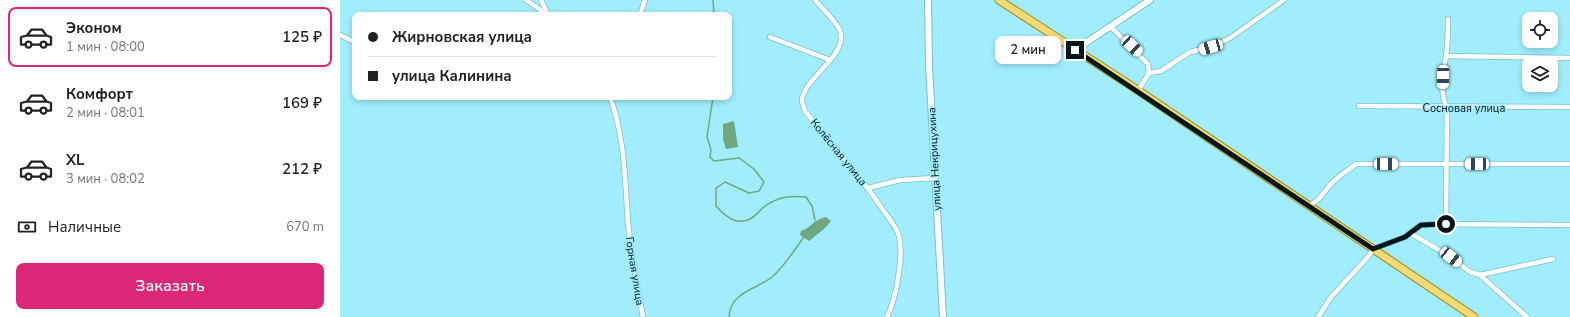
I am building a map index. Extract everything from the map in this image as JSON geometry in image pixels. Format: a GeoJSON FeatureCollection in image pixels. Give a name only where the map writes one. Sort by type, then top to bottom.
{"type":"FeatureCollection","features":[{"type":"Feature","properties":{"kind":"main road"},"geometry":{"type":"LineString","coordinates":[[999,0],[1138,91],[1474,317]]}},
{"type":"Feature","properties":{"kind":"street"},"geometry":{"type":"LineString","coordinates":[[526,0],[544,12]]}},
{"type":"Feature","properties":{"kind":"street"},"geometry":{"type":"LineString","coordinates":[[541,0],[547,12]]}},
{"type":"Feature","properties":{"kind":"street"},"geometry":{"type":"LineString","coordinates":[[641,12],[645,0]]}},
{"type":"Feature","properties":{"kind":"street","name":"Колёсная улица"},"geometry":{"type":"LineString","coordinates":[[815,0],[840,31],[841,42],[830,60],[805,91],[802,102],[805,111],[868,188],[898,232],[900,244],[893,304],[887,317]]}},
{"type":"Feature","properties":{"kind":"street","name":"улица Некрицухина"},"geometry":{"type":"LineString","coordinates":[[928,0],[929,66],[943,317]]}},
{"type":"Feature","properties":{"kind":"street"},"geometry":{"type":"LineString","coordinates":[[1075,50],[1150,0]]}},
{"type":"Feature","properties":{"kind":"street"},"geometry":{"type":"LineString","coordinates":[[1149,73],[1161,71],[1190,52],[1211,47],[1230,38],[1284,0]]}},
{"type":"Feature","properties":{"kind":"street"},"geometry":{"type":"LineString","coordinates":[[1446,224],[1447,108],[1442,99],[1443,66],[1446,56],[1448,19]]}},
{"type":"Feature","properties":{"kind":"street"},"geometry":{"type":"LineString","coordinates":[[1110,27],[1142,56],[1148,64],[1149,73],[1138,91]]}},
{"type":"Feature","properties":{"kind":"street"},"geometry":{"type":"LineString","coordinates":[[340,35],[352,41]]}},
{"type":"Feature","properties":{"kind":"street"},"geometry":{"type":"LineString","coordinates":[[770,37],[830,60]]}},
{"type":"Feature","properties":{"kind":"street"},"geometry":{"type":"LineString","coordinates":[[1446,56],[1570,58]]}},
{"type":"Feature","properties":{"kind":"street","name":"Горная улица"},"geometry":{"type":"LineString","coordinates":[[611,100],[616,113],[625,175],[628,225],[643,317]]}},
{"type":"Feature","properties":{"kind":"street","name":"Сосновая улица"},"geometry":{"type":"LineString","coordinates":[[1359,106],[1447,108],[1570,107]]}},
{"type":"Feature","properties":{"kind":"street"},"geometry":{"type":"LineString","coordinates":[[1307,205],[1311,205],[1321,197],[1333,180],[1356,164],[1570,164]]}},
{"type":"Feature","properties":{"kind":"street"},"geometry":{"type":"LineString","coordinates":[[868,188],[900,180],[935,178]]}},
{"type":"Feature","properties":{"kind":"street"},"geometry":{"type":"LineString","coordinates":[[1318,317],[1331,297],[1368,257],[1373,249],[1394,242],[1421,225],[1570,225]]}},
{"type":"Feature","properties":{"kind":"street"},"geometry":{"type":"LineString","coordinates":[[1410,233],[1451,257],[1470,272],[1480,276],[1527,317]]}},
{"type":"Feature","properties":{"kind":"street"},"geometry":{"type":"LineString","coordinates":[[1480,276],[1553,259]]}},
{"type":"Feature","properties":{"kind":"shaded area"},"geometry":{"type":"Polygon","coordinates":[[[734,121],[738,147],[726,149],[723,139],[723,124],[734,121]]]}},
{"type":"Feature","properties":{"kind":"shaded area"},"geometry":{"type":"Polygon","coordinates":[[[826,217],[831,221],[809,241],[800,235],[801,231],[818,220],[826,217]]]}},
{"type":"Feature","properties":{"kind":"waterway"},"geometry":{"type":"LineString","coordinates":[[713,0],[714,12]]}},
{"type":"Feature","properties":{"kind":"waterway"},"geometry":{"type":"LineString","coordinates":[[713,100],[707,137],[711,150],[710,157],[714,161],[739,158],[754,169],[764,182],[759,191],[749,193],[725,182],[716,188],[716,206],[731,219],[735,221],[745,221],[753,217],[767,204],[779,199],[806,197],[812,206],[815,220]]}},
{"type":"Feature","properties":{"kind":"waterway"},"geometry":{"type":"LineString","coordinates":[[729,317],[734,302],[745,292],[766,281],[777,273],[804,237]]}},
{"type":"Feature","properties":{"kind":"route"},"geometry":{"type":"LineString","coordinates":[[1075,50],[1133,87],[1373,249],[1405,237],[1421,225],[1446,224]]}}]}
